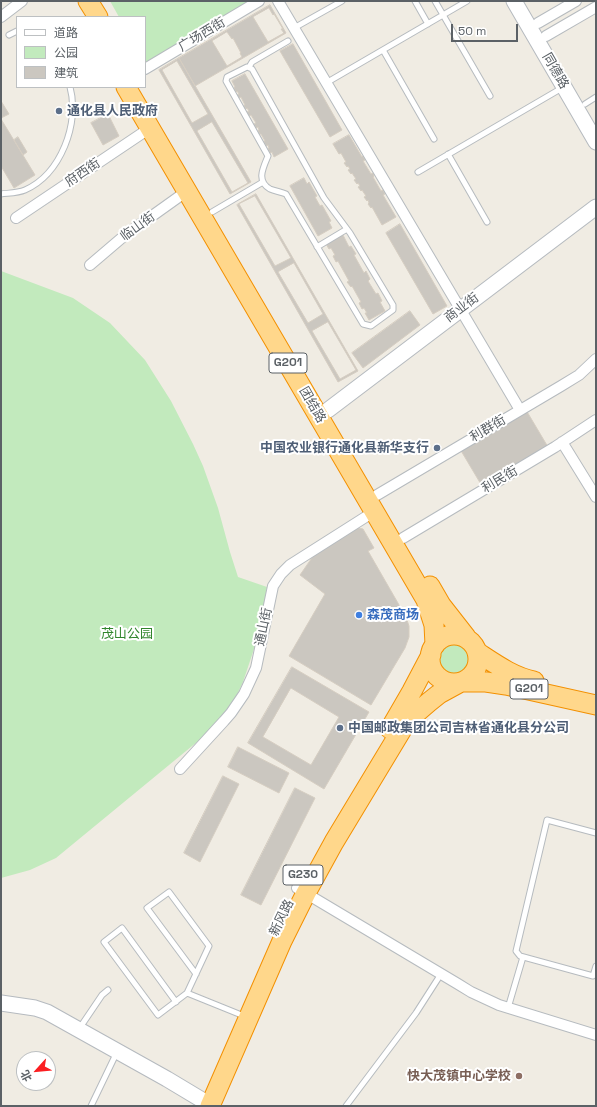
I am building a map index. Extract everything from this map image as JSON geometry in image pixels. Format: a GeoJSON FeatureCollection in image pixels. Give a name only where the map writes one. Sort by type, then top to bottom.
{"type":"FeatureCollection","features":[{"type":"Feature","properties":{"kind":"highway"},"geometry":{"type":"LineString","coordinates":[[76,1],[85,16]]}},
{"type":"Feature","properties":{"kind":"highway"},"geometry":{"type":"LineString","coordinates":[[88,1],[97,16]]}},
{"type":"Feature","properties":{"kind":"highway","name":"团结路"},"geometry":{"type":"LineString","coordinates":[[127,88],[376,503],[403,538],[441,605],[471,645]]}},
{"type":"Feature","properties":{"kind":"highway","name":"团结路"},"geometry":{"type":"LineString","coordinates":[[140,88],[328,410],[426,600],[434,625],[433,650]]}},
{"type":"Feature","properties":{"kind":"highway"},"geometry":{"type":"LineString","coordinates":[[460,635],[471,645],[478,658],[476,670],[472,675],[462,682],[451,682],[437,675],[431,665],[433,650],[442,638],[460,635]]}},
{"type":"Feature","properties":{"kind":"highway","name":"G201"},"geometry":{"type":"LineString","coordinates":[[471,645],[503,668],[529,680],[596,694]]}},
{"type":"Feature","properties":{"kind":"highway","name":"新风路"},"geometry":{"type":"LineString","coordinates":[[206,1104],[282,941],[301,891],[325,837],[412,691],[433,650]]}},
{"type":"Feature","properties":{"kind":"highway","name":"新风路"},"geometry":{"type":"LineString","coordinates":[[206,1104],[239,1014],[272,937],[334,842],[407,721],[439,694],[462,682]]}},
{"type":"Feature","properties":{"kind":"highway","name":"G201"},"geometry":{"type":"LineString","coordinates":[[462,682],[486,682],[506,685],[596,705]]}},
{"type":"Feature","properties":{"kind":"street"},"geometry":{"type":"LineString","coordinates":[[1,17],[22,1]]}},
{"type":"Feature","properties":{"kind":"street","name":"广场西街"},"geometry":{"type":"LineString","coordinates":[[146,68],[259,1]]}},
{"type":"Feature","properties":{"kind":"street"},"geometry":{"type":"LineString","coordinates":[[278,1],[520,410]]}},
{"type":"Feature","properties":{"kind":"street","name":"同德路"},"geometry":{"type":"LineString","coordinates":[[514,1],[596,142]]}},
{"type":"Feature","properties":{"kind":"street","name":"同德路"},"geometry":{"type":"LineString","coordinates":[[525,1],[546,36],[591,100],[596,122]]}},
{"type":"Feature","properties":{"kind":"street"},"geometry":{"type":"LineString","coordinates":[[538,23],[576,1]]}},
{"type":"Feature","properties":{"kind":"street"},"geometry":{"type":"LineString","coordinates":[[546,36],[596,7]]}},
{"type":"Feature","properties":{"kind":"street","name":"府西街"},"geometry":{"type":"LineString","coordinates":[[16,218],[150,128]]}},
{"type":"Feature","properties":{"kind":"street","name":"临山街"},"geometry":{"type":"LineString","coordinates":[[90,265],[124,236],[188,191]]}},
{"type":"Feature","properties":{"kind":"street","name":"商业街"},"geometry":{"type":"LineString","coordinates":[[328,410],[596,207]]}},
{"type":"Feature","properties":{"kind":"street","name":"利群街"},"geometry":{"type":"LineString","coordinates":[[376,503],[520,410],[579,375],[596,359]]}},
{"type":"Feature","properties":{"kind":"street","name":"利民街"},"geometry":{"type":"LineString","coordinates":[[403,538],[596,420]]}},
{"type":"Feature","properties":{"kind":"street"},"geometry":{"type":"LineString","coordinates":[[562,442],[596,497]]}},
{"type":"Feature","properties":{"kind":"street","name":"通山街"},"geometry":{"type":"LineString","coordinates":[[180,769],[231,713],[244,694],[256,668],[273,586],[280,574],[290,565],[376,503]]}},
{"type":"Feature","properties":{"kind":"street"},"geometry":{"type":"LineString","coordinates":[[301,891],[478,996],[508,1008],[596,1035]]}},
{"type":"Feature","properties":{"kind":"street"},"geometry":{"type":"LineString","coordinates":[[1,1003],[42,1010],[167,1079],[206,1104]]}},
{"type":"Feature","properties":{"kind":"lane"},"geometry":{"type":"LineString","coordinates":[[294,28],[342,1]]}},
{"type":"Feature","properties":{"kind":"lane"},"geometry":{"type":"LineString","coordinates":[[415,1],[428,24]]}},
{"type":"Feature","properties":{"kind":"lane"},"geometry":{"type":"LineString","coordinates":[[435,1],[490,96]]}},
{"type":"Feature","properties":{"kind":"lane"},"geometry":{"type":"LineString","coordinates":[[326,83],[467,1]]}},
{"type":"Feature","properties":{"kind":"lane"},"geometry":{"type":"LineString","coordinates":[[9,35],[16,32]]}},
{"type":"Feature","properties":{"kind":"lane"},"geometry":{"type":"LineString","coordinates":[[249,67],[252,69],[324,198],[347,229],[393,305],[393,310],[371,326],[363,324],[286,194],[271,189],[264,184],[262,171],[268,156],[226,81],[227,77],[249,67],[252,62],[288,41]]}},
{"type":"Feature","properties":{"kind":"lane"},"geometry":{"type":"LineString","coordinates":[[383,50],[434,139]]}},
{"type":"Feature","properties":{"kind":"lane"},"geometry":{"type":"LineString","coordinates":[[418,172],[564,87]]}},
{"type":"Feature","properties":{"kind":"lane"},"geometry":{"type":"LineString","coordinates":[[1,194],[26,190],[38,182],[56,162],[66,144],[71,126],[73,107],[70,88]]}},
{"type":"Feature","properties":{"kind":"lane"},"geometry":{"type":"LineString","coordinates":[[448,154],[487,222]]}},
{"type":"Feature","properties":{"kind":"lane"},"geometry":{"type":"LineString","coordinates":[[212,212],[263,182]]}},
{"type":"Feature","properties":{"kind":"lane"},"geometry":{"type":"LineString","coordinates":[[317,247],[347,229]]}},
{"type":"Feature","properties":{"kind":"lane"},"geometry":{"type":"LineString","coordinates":[[596,833],[547,820],[516,951],[523,957],[593,976],[596,966]]}},
{"type":"Feature","properties":{"kind":"lane"},"geometry":{"type":"LineString","coordinates":[[176,1002],[122,928],[104,942],[158,1015],[176,1002],[187,993],[196,974],[209,946],[169,892],[147,908],[196,974]]}},
{"type":"Feature","properties":{"kind":"lane"},"geometry":{"type":"LineString","coordinates":[[508,1008],[523,957]]}},
{"type":"Feature","properties":{"kind":"lane"},"geometry":{"type":"LineString","coordinates":[[346,1106],[416,1013],[441,974]]}},
{"type":"Feature","properties":{"kind":"lane"},"geometry":{"type":"LineString","coordinates":[[79,1030],[102,995],[108,990]]}},
{"type":"Feature","properties":{"kind":"lane"},"geometry":{"type":"LineString","coordinates":[[187,993],[239,1014]]}},
{"type":"Feature","properties":{"kind":"lane"},"geometry":{"type":"LineString","coordinates":[[91,1106],[118,1052]]}},
{"type":"Feature","properties":{"kind":"green space"},"geometry":{"type":"Polygon","coordinates":[[[110,1],[250,1],[146,62],[146,16],[118,16],[110,1]]]}},
{"type":"Feature","properties":{"kind":"green space","name":"茂山公园"},"geometry":{"type":"Polygon","coordinates":[[[1,271],[73,298],[110,323],[145,360],[171,401],[203,466],[218,508],[238,577],[267,587],[257,640],[243,682],[234,701],[214,728],[56,858],[30,870],[1,878],[1,271]]]}},
{"type":"Feature","properties":{"kind":"green space"},"geometry":{"type":"Polygon","coordinates":[[[452,642],[458,642],[467,646],[471,658],[467,670],[458,674],[452,674],[443,670],[439,661],[439,655],[443,646],[452,642]]]}},
{"type":"Feature","properties":{"kind":"building"},"geometry":{"type":"Polygon","coordinates":[[[270,5],[286,33],[195,86],[179,58],[270,5]]]}},
{"type":"Feature","properties":{"kind":"building"},"geometry":{"type":"Polygon","coordinates":[[[269,8],[283,29],[281,29],[284,33],[268,42],[253,17],[269,8]]]}},
{"type":"Feature","properties":{"kind":"building"},"geometry":{"type":"Polygon","coordinates":[[[227,32],[232,39],[233,38],[242,57],[227,66],[212,41],[227,32]]]}},
{"type":"Feature","properties":{"kind":"building"},"geometry":{"type":"Polygon","coordinates":[[[293,44],[342,130],[330,137],[280,51],[293,44]]]}},
{"type":"Feature","properties":{"kind":"building"},"geometry":{"type":"Polygon","coordinates":[[[179,58],[251,182],[230,194],[159,70],[179,58]]]}},
{"type":"Feature","properties":{"kind":"building"},"geometry":{"type":"Polygon","coordinates":[[[177,61],[208,114],[192,123],[162,70],[177,61]]]}},
{"type":"Feature","properties":{"kind":"building"},"geometry":{"type":"Polygon","coordinates":[[[245,74],[288,149],[274,157],[272,152],[270,153],[268,145],[266,146],[265,141],[258,131],[258,127],[256,128],[254,124],[256,123],[251,115],[249,116],[247,112],[249,111],[244,106],[245,105],[241,97],[239,98],[237,95],[239,94],[234,88],[235,87],[232,81],[245,74]]]}},
{"type":"Feature","properties":{"kind":"building"},"geometry":{"type":"Polygon","coordinates":[[[1,101],[9,114],[1,118],[1,101]]]}},
{"type":"Feature","properties":{"kind":"building"},"geometry":{"type":"Polygon","coordinates":[[[108,114],[119,136],[103,145],[91,123],[108,114]]]}},
{"type":"Feature","properties":{"kind":"building"},"geometry":{"type":"Polygon","coordinates":[[[1,119],[35,175],[14,188],[1,166],[1,119]]]}},
{"type":"Feature","properties":{"kind":"building"},"geometry":{"type":"Polygon","coordinates":[[[212,122],[248,183],[232,192],[197,131],[212,122]]]}},
{"type":"Feature","properties":{"kind":"building"},"geometry":{"type":"Polygon","coordinates":[[[349,135],[362,157],[363,156],[365,160],[363,161],[371,174],[373,173],[373,177],[381,191],[383,190],[385,194],[383,195],[396,217],[382,225],[372,207],[371,208],[368,204],[368,200],[367,201],[364,197],[366,196],[358,187],[360,186],[354,180],[356,179],[348,170],[350,169],[344,163],[346,162],[341,153],[339,154],[333,144],[349,135]]]}},
{"type":"Feature","properties":{"kind":"building"},"geometry":{"type":"Polygon","coordinates":[[[18,137],[27,152],[23,155],[14,140],[18,137]]]}},
{"type":"Feature","properties":{"kind":"building"},"geometry":{"type":"Polygon","coordinates":[[[304,178],[307,184],[309,182],[317,196],[315,197],[320,206],[322,205],[331,221],[329,222],[332,228],[318,236],[290,186],[304,178]]]}},
{"type":"Feature","properties":{"kind":"building"},"geometry":{"type":"Polygon","coordinates":[[[256,194],[358,371],[338,382],[237,205],[256,194]]]}},
{"type":"Feature","properties":{"kind":"building"},"geometry":{"type":"Polygon","coordinates":[[[255,196],[291,258],[275,266],[239,204],[255,196]]]}},
{"type":"Feature","properties":{"kind":"building"},"geometry":{"type":"Polygon","coordinates":[[[400,224],[447,306],[433,314],[386,233],[400,224]]]}},
{"type":"Feature","properties":{"kind":"building"},"geometry":{"type":"Polygon","coordinates":[[[343,235],[349,247],[351,246],[356,254],[354,255],[364,273],[366,271],[370,279],[368,281],[376,294],[378,293],[382,301],[380,302],[385,311],[369,320],[365,313],[367,313],[364,308],[362,309],[359,303],[361,302],[352,286],[351,287],[347,282],[349,281],[338,261],[336,262],[333,256],[335,255],[331,248],[329,249],[326,244],[343,235]]]}},
{"type":"Feature","properties":{"kind":"building"},"geometry":{"type":"Polygon","coordinates":[[[294,263],[323,314],[308,323],[278,272],[294,263]]]}},
{"type":"Feature","properties":{"kind":"building"},"geometry":{"type":"Polygon","coordinates":[[[410,311],[420,325],[363,368],[352,353],[410,311]]]}},
{"type":"Feature","properties":{"kind":"building"},"geometry":{"type":"Polygon","coordinates":[[[328,322],[356,370],[340,379],[312,331],[328,322]]]}},
{"type":"Feature","properties":{"kind":"building"},"geometry":{"type":"Polygon","coordinates":[[[526,410],[548,447],[482,486],[460,449],[526,410]]]}},
{"type":"Feature","properties":{"kind":"building","name":"森茂商场"},"geometry":{"type":"Polygon","coordinates":[[[354,527],[363,529],[374,548],[368,551],[406,617],[409,626],[409,637],[405,648],[371,705],[289,656],[325,594],[300,575],[316,552],[354,527]]]}},
{"type":"Feature","properties":{"kind":"building"},"geometry":{"type":"Polygon","coordinates":[[[292,667],[369,712],[324,789],[248,743],[292,667]],[[291,688],[263,737],[311,765],[339,717],[291,688]]]}},
{"type":"Feature","properties":{"kind":"building"},"geometry":{"type":"Polygon","coordinates":[[[238,747],[289,773],[279,793],[228,767],[238,747]]]}},
{"type":"Feature","properties":{"kind":"building"},"geometry":{"type":"Polygon","coordinates":[[[223,776],[239,784],[200,862],[184,853],[223,776]]]}},
{"type":"Feature","properties":{"kind":"building"},"geometry":{"type":"Polygon","coordinates":[[[295,788],[315,798],[261,905],[241,895],[295,788]]]}},
{"type":"Feature","properties":{"kind":"place","name":"通化县人民政府"},"geometry":{"type":"Point","coordinates":[59,111]}},
{"type":"Feature","properties":{"kind":"place","name":"中国农业银行通化县新华支行"},"geometry":{"type":"Point","coordinates":[437,448]}},
{"type":"Feature","properties":{"kind":"place","name":"森茂商场"},"geometry":{"type":"Point","coordinates":[359,615]}},
{"type":"Feature","properties":{"kind":"place","name":"中国邮政集团公司吉林省通化县分公司"},"geometry":{"type":"Point","coordinates":[340,728]}},
{"type":"Feature","properties":{"kind":"place","name":"快大茂镇中心学校"},"geometry":{"type":"Point","coordinates":[519,1076]}}]}
